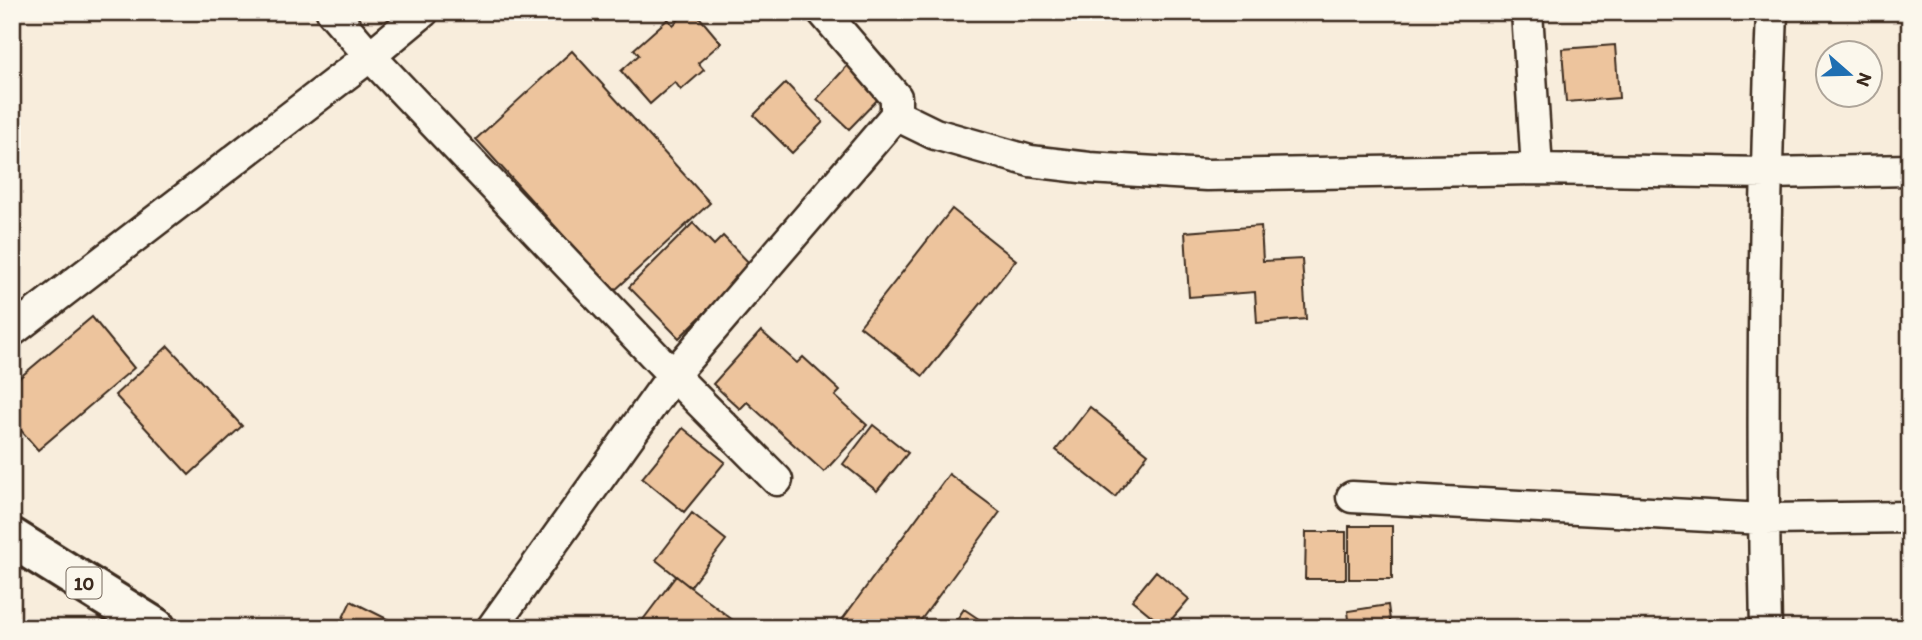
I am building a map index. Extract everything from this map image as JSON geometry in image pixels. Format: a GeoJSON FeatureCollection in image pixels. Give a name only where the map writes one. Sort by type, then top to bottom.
{"type":"FeatureCollection","features":[{"type":"Feature","properties":{"kind":"highway","name":"10"},"geometry":{"type":"LineString","coordinates":[[12,538],[156,628]]}},
{"type":"Feature","properties":{"kind":"street"},"geometry":{"type":"LineString","coordinates":[[332,12],[370,56],[673,375],[777,480]]}},
{"type":"Feature","properties":{"kind":"street"},"geometry":{"type":"LineString","coordinates":[[12,331],[370,56],[423,12]]}},
{"type":"Feature","properties":{"kind":"street"},"geometry":{"type":"LineString","coordinates":[[492,628],[673,375],[896,115],[896,97],[823,12]]}},
{"type":"Feature","properties":{"kind":"street"},"geometry":{"type":"LineString","coordinates":[[1527,12],[1537,169]]}},
{"type":"Feature","properties":{"kind":"street"},"geometry":{"type":"LineString","coordinates":[[1766,628],[1766,173],[1772,12]]}},
{"type":"Feature","properties":{"kind":"street"},"geometry":{"type":"LineString","coordinates":[[896,115],[935,134],[1030,161],[1089,168],[1207,175],[1537,169],[1766,173],[1910,170]]}},
{"type":"Feature","properties":{"kind":"street"},"geometry":{"type":"LineString","coordinates":[[1352,497],[1764,519],[1910,517]]}},
{"type":"Feature","properties":{"kind":"building"},"geometry":{"type":"Polygon","coordinates":[[[687,12],[695,12],[721,43],[698,63],[704,70],[681,90],[675,82],[650,104],[621,71],[639,55],[634,49],[668,19],[673,25],[687,12]]]}},
{"type":"Feature","properties":{"kind":"building"},"geometry":{"type":"Polygon","coordinates":[[[1615,45],[1619,98],[1566,102],[1562,49],[1615,45]]]}},
{"type":"Feature","properties":{"kind":"building"},"geometry":{"type":"Polygon","coordinates":[[[572,51],[710,203],[614,291],[476,139],[572,51]]]}},
{"type":"Feature","properties":{"kind":"building"},"geometry":{"type":"Polygon","coordinates":[[[849,64],[882,95],[849,129],[817,99],[849,64]]]}},
{"type":"Feature","properties":{"kind":"building"},"geometry":{"type":"Polygon","coordinates":[[[786,83],[823,122],[792,153],[754,115],[786,83]]]}},
{"type":"Feature","properties":{"kind":"building"},"geometry":{"type":"Polygon","coordinates":[[[952,209],[1016,260],[923,376],[860,326],[952,209]]]}},
{"type":"Feature","properties":{"kind":"building"},"geometry":{"type":"Polygon","coordinates":[[[693,223],[714,245],[723,236],[752,266],[679,338],[629,287],[693,223]]]}},
{"type":"Feature","properties":{"kind":"building"},"geometry":{"type":"Polygon","coordinates":[[[1261,226],[1263,261],[1302,259],[1306,319],[1257,323],[1255,292],[1189,297],[1185,232],[1261,226]]]}},
{"type":"Feature","properties":{"kind":"building"},"geometry":{"type":"Polygon","coordinates":[[[92,317],[134,368],[38,450],[12,420],[12,384],[92,317]]]}},
{"type":"Feature","properties":{"kind":"building"},"geometry":{"type":"Polygon","coordinates":[[[761,331],[797,363],[803,357],[840,391],[835,396],[867,425],[824,472],[747,402],[740,409],[713,384],[761,331]]]}},
{"type":"Feature","properties":{"kind":"building"},"geometry":{"type":"Polygon","coordinates":[[[168,346],[242,426],[189,475],[115,395],[168,346]]]}},
{"type":"Feature","properties":{"kind":"building"},"geometry":{"type":"Polygon","coordinates":[[[1090,407],[1148,454],[1115,497],[1056,450],[1090,407]]]}},
{"type":"Feature","properties":{"kind":"building"},"geometry":{"type":"Polygon","coordinates":[[[873,425],[908,453],[877,491],[843,464],[873,425]]]}},
{"type":"Feature","properties":{"kind":"building"},"geometry":{"type":"Polygon","coordinates":[[[683,428],[725,462],[684,512],[642,478],[683,428]]]}},
{"type":"Feature","properties":{"kind":"building"},"geometry":{"type":"Polygon","coordinates":[[[949,474],[1000,512],[915,628],[836,628],[949,474]]]}},
{"type":"Feature","properties":{"kind":"building"},"geometry":{"type":"Polygon","coordinates":[[[692,513],[726,540],[690,587],[656,560],[692,513]]]}},
{"type":"Feature","properties":{"kind":"building"},"geometry":{"type":"Polygon","coordinates":[[[1349,526],[1392,526],[1392,579],[1349,579],[1349,526]]]}},
{"type":"Feature","properties":{"kind":"building"},"geometry":{"type":"Polygon","coordinates":[[[1306,532],[1346,532],[1346,579],[1305,579],[1306,532]]]}},
{"type":"Feature","properties":{"kind":"building"},"geometry":{"type":"Polygon","coordinates":[[[1156,571],[1189,599],[1165,627],[1132,600],[1156,571]]]}},
{"type":"Feature","properties":{"kind":"building"},"geometry":{"type":"Polygon","coordinates":[[[676,576],[743,628],[643,628],[639,625],[676,576]]]}},
{"type":"Feature","properties":{"kind":"building"},"geometry":{"type":"Polygon","coordinates":[[[351,601],[405,628],[338,628],[351,601]]]}},
{"type":"Feature","properties":{"kind":"building"},"geometry":{"type":"Polygon","coordinates":[[[1388,605],[1391,628],[1350,628],[1348,611],[1388,605]]]}},
{"type":"Feature","properties":{"kind":"building"},"geometry":{"type":"Polygon","coordinates":[[[964,609],[992,628],[951,628],[964,609]]]}}]}
